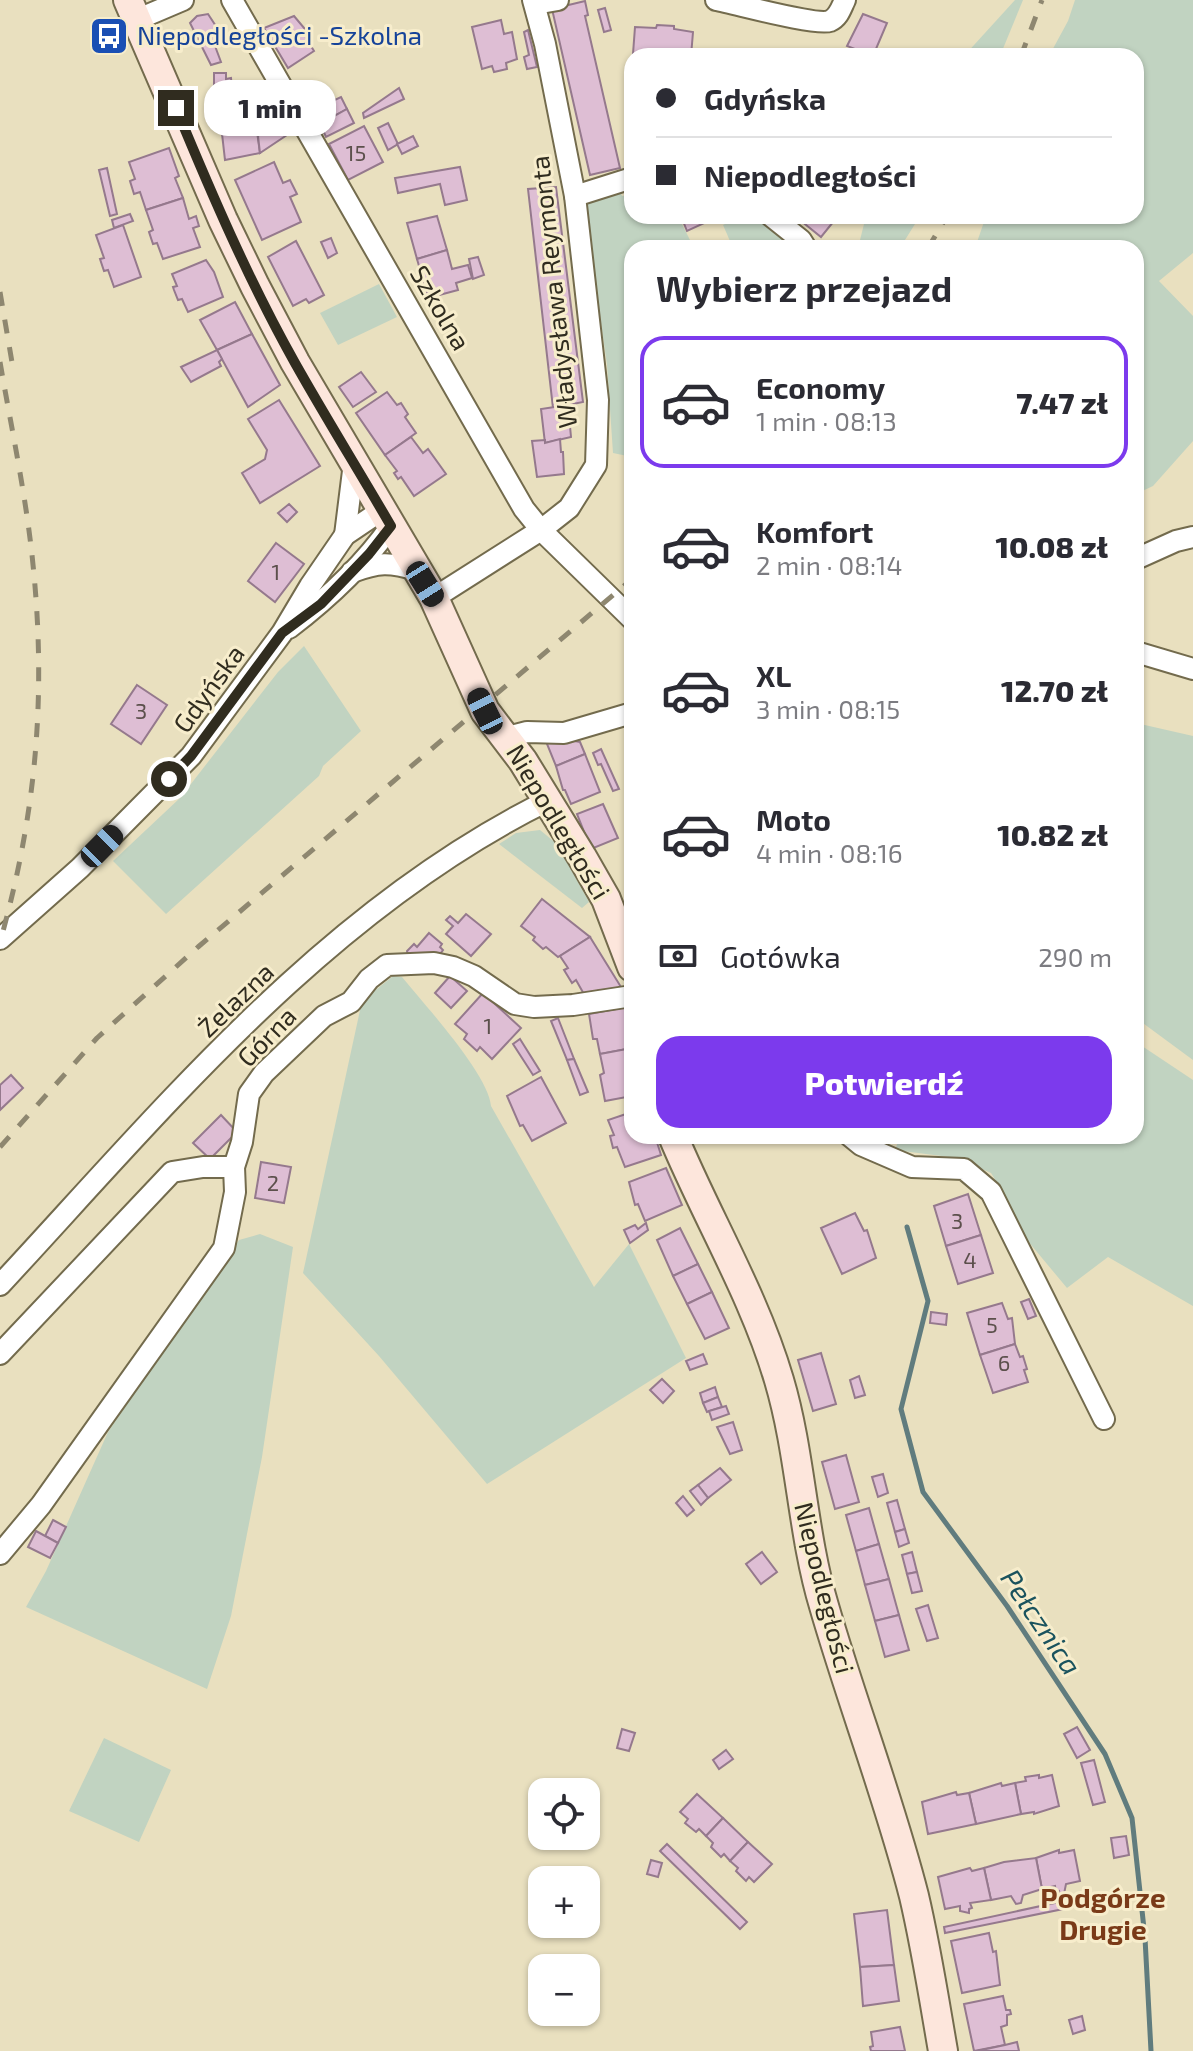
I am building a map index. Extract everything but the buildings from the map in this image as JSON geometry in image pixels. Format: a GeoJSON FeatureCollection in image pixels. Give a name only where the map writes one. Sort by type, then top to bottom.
{"type":"FeatureCollection","features":[{"type":"Feature","properties":{"kind":"main road","name":"Niepodległości"},"geometry":{"type":"LineString","coordinates":[[132,10],[255,286],[295,362],[434,598],[485,711],[507,737],[549,800],[606,899],[624,946]]}},
{"type":"Feature","properties":{"kind":"main road","name":"Niepodległości"},"geometry":{"type":"LineString","coordinates":[[677,1144],[736,1268],[780,1385],[813,1563],[838,1655],[914,1897],[943,2051]]}},
{"type":"Feature","properties":{"kind":"street"},"geometry":{"type":"LineString","coordinates":[[132,10],[183,0]]}},
{"type":"Feature","properties":{"kind":"street","name":"Szkolna"},"geometry":{"type":"LineString","coordinates":[[232,0],[524,509],[541,530],[624,611]]}},
{"type":"Feature","properties":{"kind":"street"},"geometry":{"type":"LineString","coordinates":[[534,2],[558,0]]}},
{"type":"Feature","properties":{"kind":"street"},"geometry":{"type":"LineString","coordinates":[[716,0],[809,22],[828,22],[836,18],[845,0]]}},
{"type":"Feature","properties":{"kind":"street","name":"Władysława Reymonta"},"geometry":{"type":"LineString","coordinates":[[434,598],[541,530],[569,508],[596,465],[598,400],[575,196],[534,2]]}},
{"type":"Feature","properties":{"kind":"street"},"geometry":{"type":"LineString","coordinates":[[575,196],[624,181]]}},
{"type":"Feature","properties":{"kind":"street"},"geometry":{"type":"LineString","coordinates":[[781,224],[801,240]]}},
{"type":"Feature","properties":{"kind":"street","name":"Gdyńska"},"geometry":{"type":"LineString","coordinates":[[0,939],[80,868],[191,756],[282,633],[345,535],[354,463]]}},
{"type":"Feature","properties":{"kind":"street","name":"Gdyńska"},"geometry":{"type":"LineString","coordinates":[[345,535],[386,518]]}},
{"type":"Feature","properties":{"kind":"street","name":"Gdyńska"},"geometry":{"type":"LineString","coordinates":[[282,633],[321,604],[352,572],[386,518]]}},
{"type":"Feature","properties":{"kind":"street"},"geometry":{"type":"LineString","coordinates":[[1144,555],[1193,537]]}},
{"type":"Feature","properties":{"kind":"street"},"geometry":{"type":"LineString","coordinates":[[352,572],[373,564],[391,563],[417,570]]}},
{"type":"Feature","properties":{"kind":"street"},"geometry":{"type":"LineString","coordinates":[[1144,654],[1193,669]]}},
{"type":"Feature","properties":{"kind":"street"},"geometry":{"type":"LineString","coordinates":[[507,737],[527,732],[564,733],[624,715]]}},
{"type":"Feature","properties":{"kind":"street","name":"Żelazna"},"geometry":{"type":"LineString","coordinates":[[0,1285],[161,1112],[310,964],[368,915],[462,847],[549,800]]}},
{"type":"Feature","properties":{"kind":"street","name":"Górna"},"geometry":{"type":"LineString","coordinates":[[234,1167],[242,1142],[249,1094],[264,1073],[324,1016],[351,1002],[369,979],[387,965],[434,963],[453,967],[474,976],[515,1004],[534,1007],[624,997]]}},
{"type":"Feature","properties":{"kind":"street"},"geometry":{"type":"LineString","coordinates":[[860,1144],[912,1167],[964,1169],[991,1192],[1104,1419]]}},
{"type":"Feature","properties":{"kind":"street"},"geometry":{"type":"LineString","coordinates":[[0,1354],[172,1172],[203,1167],[234,1167],[235,1192],[224,1248],[41,1505],[0,1554]]}},
{"type":"Feature","properties":{"kind":"green space"},"geometry":{"type":"Polygon","coordinates":[[[1015,0],[1023,0],[1003,48],[971,48],[1015,0]]]}},
{"type":"Feature","properties":{"kind":"green space"},"geometry":{"type":"Polygon","coordinates":[[[1075,0],[1193,0],[1193,253],[1159,281],[1193,316],[1193,441],[1153,486],[1144,490],[1144,240],[978,240],[983,224],[1144,224],[1144,48],[1053,48],[1075,0]]]}},
{"type":"Feature","properties":{"kind":"green space"},"geometry":{"type":"Polygon","coordinates":[[[619,189],[624,196],[624,224],[682,224],[690,240],[624,240],[624,455],[613,453],[607,365],[584,206],[619,189]]]}},
{"type":"Feature","properties":{"kind":"green space"},"geometry":{"type":"Polygon","coordinates":[[[769,224],[790,240],[730,240],[723,225],[769,224]]]}},
{"type":"Feature","properties":{"kind":"green space"},"geometry":{"type":"Polygon","coordinates":[[[864,224],[915,224],[905,240],[860,240],[864,224]]]}},
{"type":"Feature","properties":{"kind":"green space"},"geometry":{"type":"Polygon","coordinates":[[[379,284],[397,317],[338,345],[320,313],[379,284]]]}},
{"type":"Feature","properties":{"kind":"green space"},"geometry":{"type":"Polygon","coordinates":[[[304,646],[361,731],[323,766],[319,776],[166,914],[113,861],[180,798],[278,672],[304,646]]]}},
{"type":"Feature","properties":{"kind":"green space"},"geometry":{"type":"Polygon","coordinates":[[[1144,725],[1193,736],[1193,1060],[1144,1024],[1144,725]]]}},
{"type":"Feature","properties":{"kind":"green space"},"geometry":{"type":"Polygon","coordinates":[[[540,830],[557,844],[589,902],[582,908],[499,844],[516,833],[540,830]]]}},
{"type":"Feature","properties":{"kind":"green space"},"geometry":{"type":"Polygon","coordinates":[[[393,976],[402,977],[468,1059],[488,1093],[491,1106],[594,1287],[629,1244],[686,1358],[487,1484],[379,1356],[303,1273],[362,1001],[393,976]]]}},
{"type":"Feature","properties":{"kind":"green space"},"geometry":{"type":"Polygon","coordinates":[[[1144,1047],[1193,1080],[1193,1306],[1108,1257],[1067,1288],[1022,1234],[1009,1202],[991,1173],[957,1158],[895,1150],[897,1144],[1144,1144],[1144,1047]]]}},
{"type":"Feature","properties":{"kind":"green space"},"geometry":{"type":"Polygon","coordinates":[[[260,1234],[293,1247],[262,1457],[231,1616],[207,1689],[26,1607],[46,1571],[108,1432],[239,1240],[260,1234]]]}},
{"type":"Feature","properties":{"kind":"green space"},"geometry":{"type":"Polygon","coordinates":[[[104,1738],[171,1770],[139,1842],[69,1811],[104,1738]]]}},
{"type":"Feature","properties":{"kind":"waterway","name":"Pełcznica"},"geometry":{"type":"LineString","coordinates":[[907,1227],[928,1301],[901,1409],[923,1492],[1007,1606],[1105,1754],[1132,1818],[1145,1938],[1151,2051]]}},
{"type":"Feature","properties":{"kind":"railway"},"geometry":{"type":"LineString","coordinates":[[1024,48],[1042,0]]}},
{"type":"Feature","properties":{"kind":"railway"},"geometry":{"type":"LineString","coordinates":[[933,240],[942,224]]}},
{"type":"Feature","properties":{"kind":"railway"},"geometry":{"type":"LineString","coordinates":[[0,292],[14,374]]}},
{"type":"Feature","properties":{"kind":"railway"},"geometry":{"type":"LineString","coordinates":[[0,362],[29,531],[39,654],[36,750],[30,798],[23,845],[0,942]]}},
{"type":"Feature","properties":{"kind":"railway"},"geometry":{"type":"LineString","coordinates":[[0,1147],[97,1038],[198,947],[624,586]]}},
{"type":"Feature","properties":{"kind":"place","name":"Niepodległości -Szkolna"},"geometry":{"type":"Point","coordinates":[109,36]}},
{"type":"Feature","properties":{"kind":"district","name":"Podgórze Drugie"},"geometry":{"type":"Point","coordinates":[1103,1914]}},
{"type":"Feature","properties":{"kind":"route"},"geometry":{"type":"LineString","coordinates":[[169,779],[191,756],[282,633],[321,604],[391,526],[295,362],[255,286],[223,220],[176,108]]}}]}
